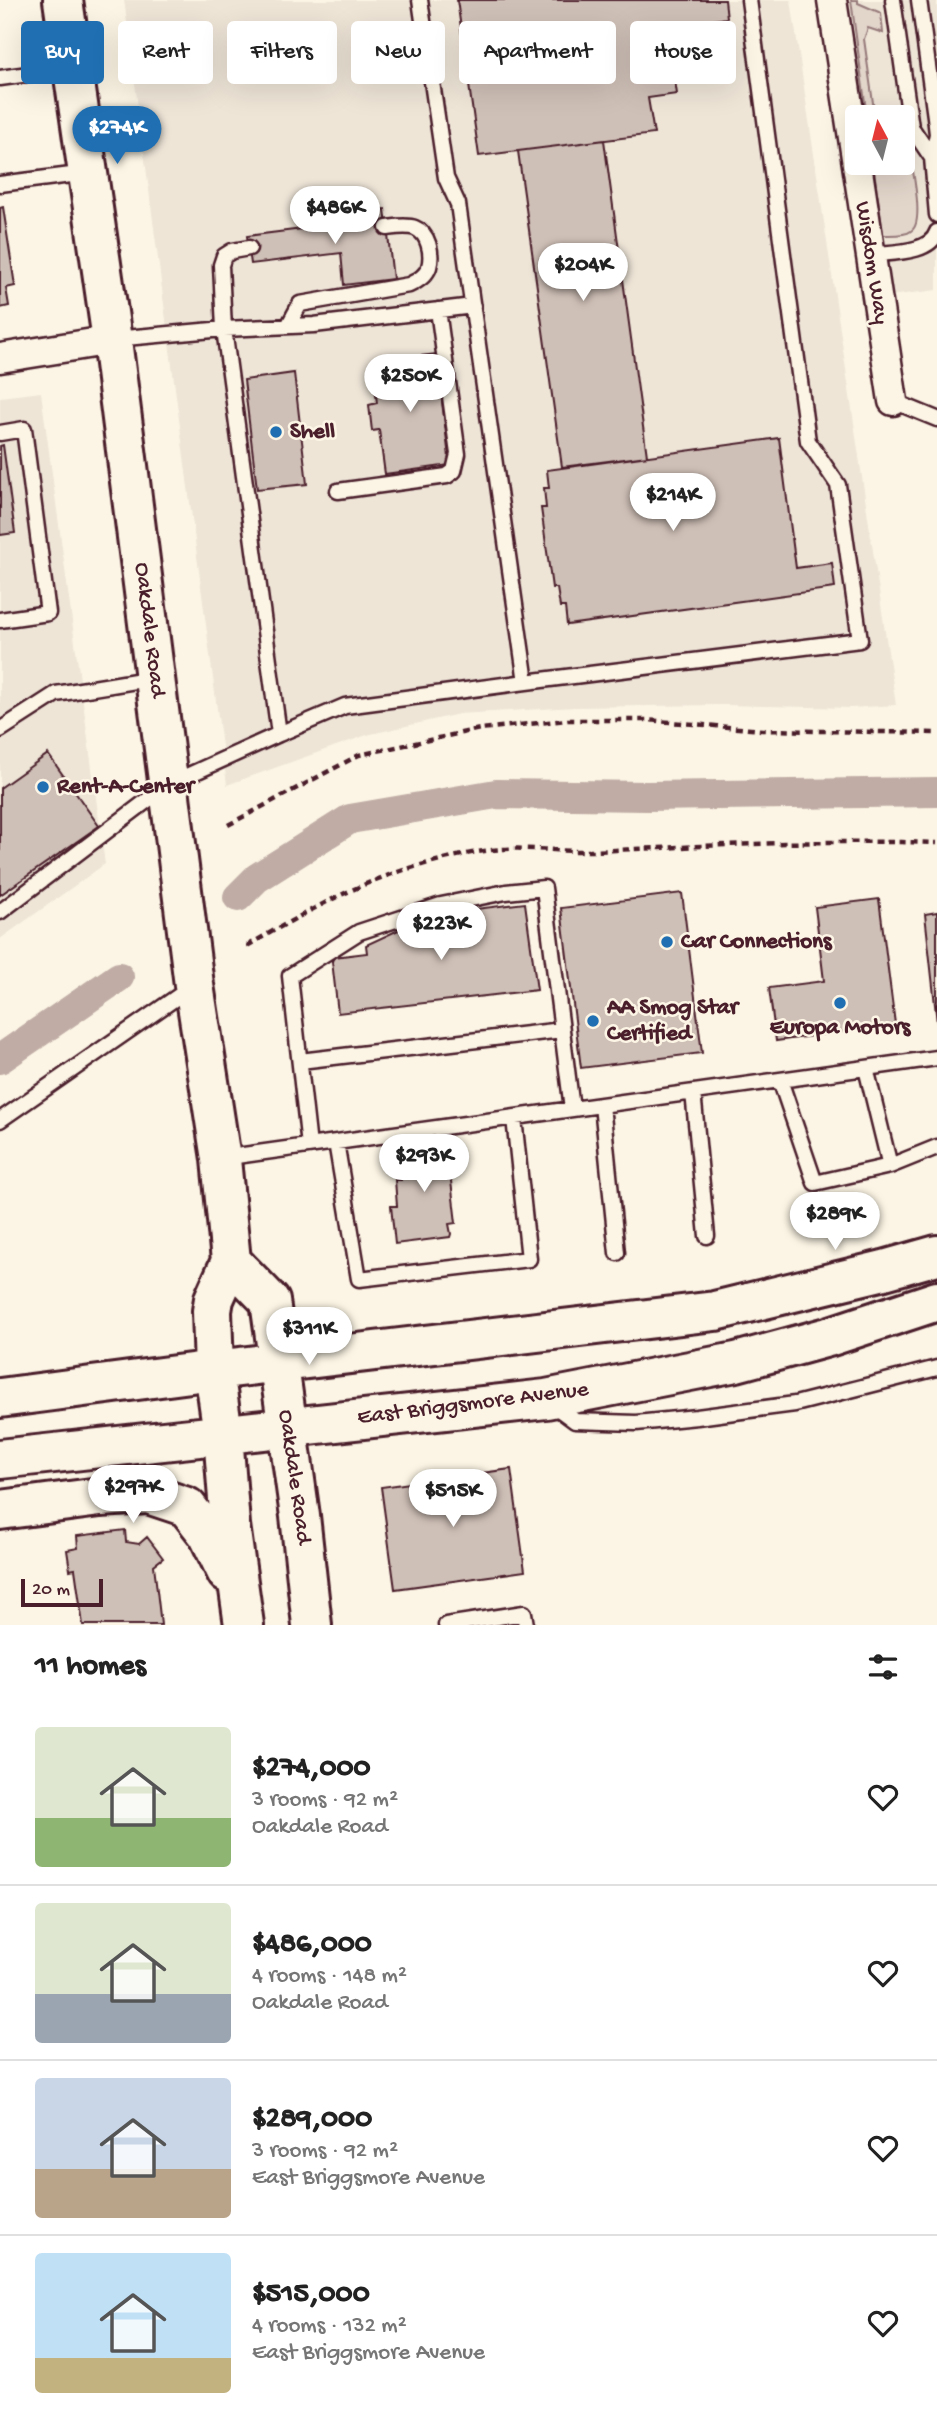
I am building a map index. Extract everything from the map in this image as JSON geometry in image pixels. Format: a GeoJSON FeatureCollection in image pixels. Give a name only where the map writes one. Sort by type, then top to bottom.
{"type":"FeatureCollection","features":[{"type":"Feature","properties":{"kind":"main road","name":"Oakdale Road"},"geometry":{"type":"LineString","coordinates":[[63,0],[66,21]]}},
{"type":"Feature","properties":{"kind":"main road","name":"Oakdale Road"},"geometry":{"type":"LineString","coordinates":[[75,84],[112,340],[194,985],[220,1159],[231,1261],[270,1301],[312,1625]]}},
{"type":"Feature","properties":{"kind":"main road"},"geometry":{"type":"LineString","coordinates":[[0,1398],[715,1311],[937,1255]]}},
{"type":"Feature","properties":{"kind":"main road"},"geometry":{"type":"LineString","coordinates":[[231,1261],[214,1299],[212,1311],[214,1370],[242,1613]]}},
{"type":"Feature","properties":{"kind":"main road","name":"East Briggsmore Avenue"},"geometry":{"type":"LineString","coordinates":[[0,1459],[546,1399],[736,1362],[828,1337],[937,1301]]}},
{"type":"Feature","properties":{"kind":"main road"},"geometry":{"type":"LineString","coordinates":[[0,1510],[100,1497],[148,1494],[187,1507],[208,1534],[242,1613]]}},
{"type":"Feature","properties":{"kind":"street","name":"Wisdom Way"},"geometry":{"type":"LineString","coordinates":[[832,0],[893,401]]}},
{"type":"Feature","properties":{"kind":"street"},"geometry":{"type":"LineString","coordinates":[[0,358],[112,340]]}},
{"type":"Feature","properties":{"kind":"lane"},"geometry":{"type":"LineString","coordinates":[[420,0],[446,178],[458,204],[526,682]]}},
{"type":"Feature","properties":{"kind":"lane"},"geometry":{"type":"LineString","coordinates":[[0,912],[169,784],[345,706],[860,640],[838,485],[808,441],[750,0]]}},
{"type":"Feature","properties":{"kind":"lane"},"geometry":{"type":"LineString","coordinates":[[893,0],[911,127],[932,158]]}},
{"type":"Feature","properties":{"kind":"lane"},"geometry":{"type":"LineString","coordinates":[[919,0],[937,134],[932,158],[937,215]]}},
{"type":"Feature","properties":{"kind":"lane"},"geometry":{"type":"LineString","coordinates":[[0,78],[21,75]]}},
{"type":"Feature","properties":{"kind":"lane"},"geometry":{"type":"LineString","coordinates":[[0,184],[88,173]]}},
{"type":"Feature","properties":{"kind":"lane"},"geometry":{"type":"LineString","coordinates":[[288,326],[300,304],[409,285],[421,279],[429,268],[430,256],[428,242],[422,232],[412,226],[387,228]]}},
{"type":"Feature","properties":{"kind":"lane"},"geometry":{"type":"LineString","coordinates":[[870,255],[929,244],[937,236],[937,232]]}},
{"type":"Feature","properties":{"kind":"lane"},"geometry":{"type":"LineString","coordinates":[[249,248],[232,251],[224,256],[221,278],[224,329],[279,734]]}},
{"type":"Feature","properties":{"kind":"lane"},"geometry":{"type":"LineString","coordinates":[[112,340],[288,326],[472,306]]}},
{"type":"Feature","properties":{"kind":"lane"},"geometry":{"type":"LineString","coordinates":[[338,491],[447,476],[454,471],[458,454],[438,310]]}},
{"type":"Feature","properties":{"kind":"lane"},"geometry":{"type":"LineString","coordinates":[[893,401],[937,419]]}},
{"type":"Feature","properties":{"kind":"lane"},"geometry":{"type":"LineString","coordinates":[[0,433],[24,429],[48,613],[0,620]]}},
{"type":"Feature","properties":{"kind":"lane"},"geometry":{"type":"LineString","coordinates":[[0,730],[56,694],[155,678]]}},
{"type":"Feature","properties":{"kind":"lane"},"geometry":{"type":"LineString","coordinates":[[309,1146],[290,976],[359,932],[440,905],[506,892],[544,888],[572,1110]]}},
{"type":"Feature","properties":{"kind":"lane"},"geometry":{"type":"LineString","coordinates":[[0,1120],[194,985]]}},
{"type":"Feature","properties":{"kind":"lane"},"geometry":{"type":"LineString","coordinates":[[300,1061],[562,1030]]}},
{"type":"Feature","properties":{"kind":"lane"},"geometry":{"type":"LineString","coordinates":[[220,1159],[937,1058]]}},
{"type":"Feature","properties":{"kind":"lane"},"geometry":{"type":"LineString","coordinates":[[866,1068],[890,1166]]}},
{"type":"Feature","properties":{"kind":"lane"},"geometry":{"type":"LineString","coordinates":[[780,1080],[815,1183],[890,1166],[937,1147]]}},
{"type":"Feature","properties":{"kind":"lane"},"geometry":{"type":"LineString","coordinates":[[693,1092],[707,1236]]}},
{"type":"Feature","properties":{"kind":"lane"},"geometry":{"type":"LineString","coordinates":[[602,1105],[617,1253]]}},
{"type":"Feature","properties":{"kind":"lane"},"geometry":{"type":"LineString","coordinates":[[336,1142],[359,1279],[529,1259],[514,1118]]}},
{"type":"Feature","properties":{"kind":"lane"},"geometry":{"type":"LineString","coordinates":[[546,1399],[575,1421],[636,1423],[795,1405],[937,1368]]}},
{"type":"Feature","properties":{"kind":"lane"},"geometry":{"type":"LineString","coordinates":[[446,1625],[524,1613],[526,1625]]}},
{"type":"Feature","properties":{"kind":"path"},"geometry":{"type":"LineString","coordinates":[[228,825],[359,755],[480,729],[568,720],[647,720],[762,730],[937,733]]}},
{"type":"Feature","properties":{"kind":"path"},"geometry":{"type":"LineString","coordinates":[[247,946],[335,896],[368,883],[412,867],[493,850],[590,851],[886,841],[937,843]]}},
{"type":"Feature","properties":{"kind":"shaded area"},"geometry":{"type":"Polygon","coordinates":[[[124,0],[791,0],[896,705],[851,708],[723,705],[576,707],[459,714],[367,735],[227,785],[135,84],[213,84],[213,21],[127,21],[124,0]]]}},
{"type":"Feature","properties":{"kind":"shaded area"},"geometry":{"type":"Polygon","coordinates":[[[851,0],[937,0],[937,290],[890,296],[875,175],[915,175],[915,105],[865,105],[851,0]]]}},
{"type":"Feature","properties":{"kind":"shaded area"},"geometry":{"type":"Polygon","coordinates":[[[851,0],[858,0],[858,3],[881,13],[883,33],[868,28],[864,39],[873,105],[865,105],[851,0]]]}},
{"type":"Feature","properties":{"kind":"shaded area"},"geometry":{"type":"Polygon","coordinates":[[[875,175],[914,175],[917,195],[915,226],[908,233],[883,235],[875,175]]]}},
{"type":"Feature","properties":{"kind":"shaded area"},"geometry":{"type":"Polygon","coordinates":[[[41,392],[105,864],[0,939],[0,397],[41,392]]]}},
{"type":"Feature","properties":{"kind":"building"},"geometry":{"type":"Polygon","coordinates":[[[457,0],[725,0],[727,18],[707,21],[630,21],[630,84],[676,84],[677,94],[648,98],[654,134],[479,156],[469,84],[616,84],[616,21],[460,21],[457,0]]]}},
{"type":"Feature","properties":{"kind":"building"},"geometry":{"type":"Polygon","coordinates":[[[604,140],[647,456],[562,467],[518,151],[604,140]]]}},
{"type":"Feature","properties":{"kind":"building"},"geometry":{"type":"Polygon","coordinates":[[[3,207],[15,286],[6,288],[9,306],[0,308],[0,208],[3,207]]]}},
{"type":"Feature","properties":{"kind":"building"},"geometry":{"type":"Polygon","coordinates":[[[385,209],[393,279],[344,285],[341,253],[251,264],[247,236],[335,225],[334,215],[385,209]]]}},
{"type":"Feature","properties":{"kind":"building"},"geometry":{"type":"Polygon","coordinates":[[[436,354],[450,465],[385,474],[379,430],[372,431],[369,405],[377,403],[372,362],[436,354]]]}},
{"type":"Feature","properties":{"kind":"building","name":"Shell"},"geometry":{"type":"Polygon","coordinates":[[[294,373],[307,484],[257,489],[244,380],[294,373]]]}},
{"type":"Feature","properties":{"kind":"building"},"geometry":{"type":"Polygon","coordinates":[[[779,438],[796,568],[832,563],[835,588],[567,625],[565,607],[560,607],[557,588],[552,588],[541,508],[546,508],[544,488],[549,488],[547,470],[779,438]]]}},
{"type":"Feature","properties":{"kind":"building"},"geometry":{"type":"Polygon","coordinates":[[[3,445],[15,533],[0,535],[0,446],[3,445]]]}},
{"type":"Feature","properties":{"kind":"building"},"geometry":{"type":"Polygon","coordinates":[[[48,754],[99,826],[0,895],[0,788],[48,754]]]}},
{"type":"Feature","properties":{"kind":"building"},"geometry":{"type":"Polygon","coordinates":[[[682,893],[702,1053],[581,1068],[561,908],[682,893]]]}},
{"type":"Feature","properties":{"kind":"building"},"geometry":{"type":"Polygon","coordinates":[[[879,899],[895,1024],[776,1041],[769,988],[824,981],[815,907],[879,899]]]}},
{"type":"Feature","properties":{"kind":"building"},"geometry":{"type":"Polygon","coordinates":[[[525,903],[537,990],[338,1013],[332,961],[334,957],[367,953],[366,945],[407,926],[461,919],[460,911],[525,903]]]}},
{"type":"Feature","properties":{"kind":"building"},"geometry":{"type":"Polygon","coordinates":[[[937,912],[937,1023],[925,914],[937,912]]]}},
{"type":"Feature","properties":{"kind":"building"},"geometry":{"type":"Polygon","coordinates":[[[446,1139],[456,1223],[449,1224],[450,1237],[395,1244],[391,1206],[397,1206],[395,1180],[401,1180],[398,1146],[446,1139]]]}},
{"type":"Feature","properties":{"kind":"building"},"geometry":{"type":"Polygon","coordinates":[[[511,1469],[525,1571],[395,1589],[381,1487],[511,1469]]]}},
{"type":"Feature","properties":{"kind":"building"},"geometry":{"type":"Polygon","coordinates":[[[125,1530],[126,1542],[139,1544],[147,1537],[163,1558],[154,1565],[161,1625],[83,1625],[75,1569],[70,1570],[67,1550],[78,1548],[77,1536],[125,1530]]]}},
{"type":"Feature","properties":{"kind":"waterway"},"geometry":{"type":"LineString","coordinates":[[238,897],[257,878],[350,819],[496,794],[647,796],[937,792]]}},
{"type":"Feature","properties":{"kind":"waterway"},"geometry":{"type":"LineString","coordinates":[[0,1059],[119,977]]}},
{"type":"Feature","properties":{"kind":"place","name":"Shell"},"geometry":{"type":"Point","coordinates":[276,432]}},
{"type":"Feature","properties":{"kind":"place","name":"Rent-A-Center"},"geometry":{"type":"Point","coordinates":[43,787]}},
{"type":"Feature","properties":{"kind":"place","name":"Car Connections"},"geometry":{"type":"Point","coordinates":[667,942]}},
{"type":"Feature","properties":{"kind":"place","name":"Europa Motors"},"geometry":{"type":"Point","coordinates":[840,1003]}},
{"type":"Feature","properties":{"kind":"place","name":"AA Smog Star Certified"},"geometry":{"type":"Point","coordinates":[593,1021]}}]}
